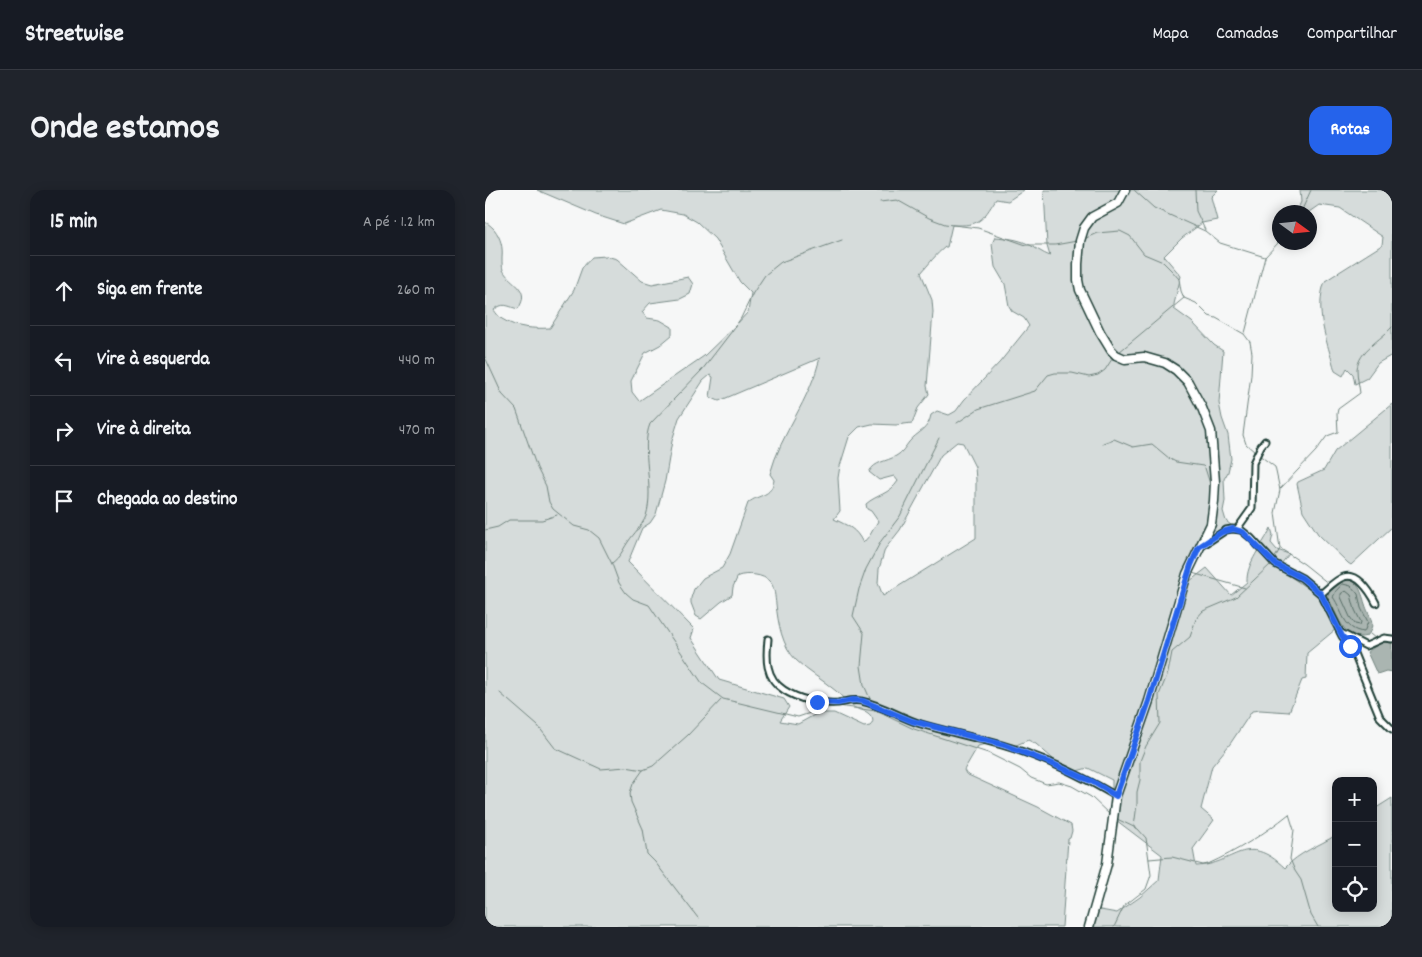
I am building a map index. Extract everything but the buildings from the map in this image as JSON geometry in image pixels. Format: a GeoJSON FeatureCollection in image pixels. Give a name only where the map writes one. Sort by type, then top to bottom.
{"type":"FeatureCollection","features":[{"type":"Feature","properties":{"kind":"main road"},"geometry":{"type":"LineString","coordinates":[[1089,927],[1107,864],[1116,796],[1149,701],[1185,581],[1211,524],[1215,482],[1211,431],[1202,408],[1188,382],[1171,366],[1149,358],[1125,358],[1114,353],[1099,332],[1079,285],[1080,241],[1084,228],[1092,217],[1117,203],[1125,190]]}},
{"type":"Feature","properties":{"kind":"street"},"geometry":{"type":"LineString","coordinates":[[1237,529],[1252,508],[1253,463],[1265,441]]}},
{"type":"Feature","properties":{"kind":"street"},"geometry":{"type":"LineString","coordinates":[[1199,547],[1226,530],[1237,529],[1251,538],[1275,564],[1302,578],[1321,594],[1340,632],[1353,651],[1380,717],[1392,729]]}},
{"type":"Feature","properties":{"kind":"street"},"geometry":{"type":"LineString","coordinates":[[1321,594],[1339,579],[1351,575],[1357,578],[1369,590],[1376,603]]}},
{"type":"Feature","properties":{"kind":"street"},"geometry":{"type":"LineString","coordinates":[[1340,632],[1366,646],[1384,638],[1392,639]]}},
{"type":"Feature","properties":{"kind":"street"},"geometry":{"type":"LineString","coordinates":[[768,639],[768,668],[776,684],[800,698],[817,702],[838,703],[853,700],[863,701],[912,721],[1004,745],[1093,782],[1116,796]]}},
{"type":"Feature","properties":{"kind":"shaded area"},"geometry":{"type":"Polygon","coordinates":[[[537,190],[1024,190],[1008,201],[996,199],[983,217],[975,223],[952,225],[947,247],[921,273],[932,300],[933,312],[927,386],[929,394],[918,408],[912,423],[896,425],[872,424],[859,427],[849,437],[840,466],[838,478],[840,511],[834,519],[854,531],[863,543],[878,521],[871,511],[867,509],[866,504],[887,492],[898,481],[894,476],[879,480],[869,472],[871,468],[900,453],[912,438],[925,428],[931,415],[937,411],[949,415],[956,411],[1029,326],[1024,318],[1012,311],[1009,306],[1005,284],[995,267],[992,244],[995,237],[1024,242],[1050,256],[1047,246],[1044,190],[1218,190],[1211,197],[1217,220],[1202,223],[1182,238],[1164,256],[1181,276],[1174,309],[1192,322],[1214,345],[1223,351],[1219,403],[1228,435],[1231,459],[1224,479],[1225,501],[1223,511],[1226,521],[1232,526],[1222,530],[1201,545],[1184,577],[1190,581],[1207,568],[1231,595],[1247,582],[1247,575],[1252,561],[1271,528],[1273,535],[1271,543],[1277,550],[1289,554],[1281,564],[1281,570],[1320,597],[1336,629],[1307,653],[1306,679],[1302,680],[1289,712],[1252,711],[1230,744],[1212,766],[1201,809],[1214,820],[1193,849],[1196,866],[1221,861],[1240,852],[1250,850],[1271,857],[1285,868],[1303,853],[1332,837],[1332,912],[1377,912],[1377,807],[1392,798],[1392,927],[1090,927],[1095,909],[1117,913],[1140,897],[1159,880],[1162,855],[1112,817],[1112,780],[1088,768],[1069,773],[1036,744],[1028,740],[1007,749],[993,744],[978,746],[964,770],[966,774],[1038,807],[1071,825],[1072,831],[1068,839],[1062,927],[485,927],[485,222],[494,229],[500,239],[503,270],[518,287],[523,296],[518,309],[503,305],[494,310],[502,319],[519,326],[550,328],[574,290],[582,268],[592,257],[606,256],[617,259],[642,281],[652,284],[688,277],[693,284],[690,294],[680,299],[650,303],[642,312],[647,318],[660,320],[672,327],[672,335],[660,345],[645,353],[631,381],[632,392],[639,401],[704,356],[748,312],[751,293],[740,282],[715,239],[697,222],[683,214],[661,210],[624,224],[596,215],[537,190]],[[820,358],[719,401],[710,397],[713,377],[710,375],[703,381],[679,418],[656,514],[650,523],[642,528],[628,562],[694,629],[691,638],[719,680],[784,699],[789,707],[780,721],[798,724],[818,713],[834,713],[864,727],[870,726],[872,723],[873,719],[869,714],[854,708],[836,691],[796,660],[787,648],[781,634],[774,590],[772,584],[767,579],[755,575],[738,576],[732,595],[701,619],[696,616],[691,603],[694,589],[703,578],[722,568],[730,554],[748,503],[768,493],[773,486],[774,480],[770,474],[775,459],[810,388],[820,358]],[[957,442],[941,455],[900,530],[885,549],[879,569],[878,583],[883,596],[976,538],[975,467],[963,443],[957,442]]]}},
{"type":"Feature","properties":{"kind":"shaded area"},"geometry":{"type":"Polygon","coordinates":[[[1300,190],[1392,190],[1392,355],[1378,363],[1367,378],[1355,384],[1353,374],[1347,368],[1343,376],[1335,371],[1321,315],[1322,292],[1325,281],[1382,245],[1383,237],[1340,208],[1300,205],[1300,190]]]}},
{"type":"Feature","properties":{"kind":"shaded area"},"geometry":{"type":"Polygon","coordinates":[[[1392,404],[1392,527],[1351,565],[1318,534],[1303,511],[1297,484],[1324,470],[1335,451],[1392,404]]]}},
{"type":"Feature","properties":{"kind":"water"},"geometry":{"type":"Polygon","coordinates":[[[1341,580],[1355,583],[1360,590],[1372,624],[1367,636],[1359,637],[1346,631],[1327,597],[1332,587],[1341,580]]]}},
{"type":"Feature","properties":{"kind":"water"},"geometry":{"type":"Polygon","coordinates":[[[1383,641],[1392,643],[1392,672],[1386,671],[1377,674],[1367,652],[1383,641]]]}},
{"type":"Feature","properties":{"kind":"waterway"},"geometry":{"type":"LineString","coordinates":[[1134,190],[1154,208],[1205,231],[1220,243],[1265,257]]}},
{"type":"Feature","properties":{"kind":"waterway"},"geometry":{"type":"LineString","coordinates":[[1195,190],[1196,211],[1205,230]]}},
{"type":"Feature","properties":{"kind":"waterway"},"geometry":{"type":"LineString","coordinates":[[1304,205],[1311,190]]}},
{"type":"Feature","properties":{"kind":"waterway"},"geometry":{"type":"LineString","coordinates":[[880,202],[897,200],[929,218],[945,224],[978,228],[1026,245],[1055,245],[1077,241]]}},
{"type":"Feature","properties":{"kind":"waterway"},"geometry":{"type":"LineString","coordinates":[[1084,239],[1097,233],[1120,231],[1130,236],[1144,254],[1163,262],[1179,279],[1184,298],[1196,303],[1209,316],[1244,334],[1250,342],[1252,353],[1243,435],[1246,444],[1256,453]]}},
{"type":"Feature","properties":{"kind":"waterway"},"geometry":{"type":"LineString","coordinates":[[612,563],[619,556],[646,516],[649,493],[646,445],[650,424],[702,370],[741,318],[753,293],[765,275],[781,262],[842,240]]}},
{"type":"Feature","properties":{"kind":"waterway"},"geometry":{"type":"LineString","coordinates":[[1245,333],[1265,257],[1272,250]]}},
{"type":"Feature","properties":{"kind":"waterway"},"geometry":{"type":"LineString","coordinates":[[1119,352],[1184,298]]}},
{"type":"Feature","properties":{"kind":"waterway"},"geometry":{"type":"LineString","coordinates":[[1280,489],[1316,451],[1327,436],[1338,432],[1338,409],[1360,393],[1357,369],[1362,356],[1392,327]]}},
{"type":"Feature","properties":{"kind":"waterway"},"geometry":{"type":"LineString","coordinates":[[957,423],[978,409],[1035,391],[1048,375],[1055,373],[1072,373],[1089,377],[1098,375],[1105,370],[1114,356]]}},
{"type":"Feature","properties":{"kind":"waterway"},"geometry":{"type":"LineString","coordinates":[[485,357],[502,394],[516,409],[553,509],[574,526],[589,530],[599,538],[619,583],[626,593],[633,599],[649,605],[702,683],[723,699],[798,717],[825,708],[838,706],[876,711],[914,729],[988,753],[1020,769],[1031,778],[1046,784],[1059,782],[1072,786],[1091,797],[1110,815]]}},
{"type":"Feature","properties":{"kind":"waterway"},"geometry":{"type":"LineString","coordinates":[[871,701],[864,685],[861,666],[864,633],[853,616],[859,589],[866,569],[881,541],[900,516],[939,438]]}},
{"type":"Feature","properties":{"kind":"waterway"},"geometry":{"type":"LineString","coordinates":[[1103,443],[1114,439],[1133,447],[1152,444],[1176,462],[1203,466],[1211,487]]}},
{"type":"Feature","properties":{"kind":"waterway"},"geometry":{"type":"LineString","coordinates":[[1259,455],[1275,467],[1280,490],[1275,513],[1280,549],[1273,561]]}},
{"type":"Feature","properties":{"kind":"waterway"},"geometry":{"type":"LineString","coordinates":[[485,530],[498,527],[509,520],[542,520],[557,515]]}},
{"type":"Feature","properties":{"kind":"waterway"},"geometry":{"type":"LineString","coordinates":[[1281,549],[1329,584]]}},
{"type":"Feature","properties":{"kind":"waterway"},"geometry":{"type":"LineString","coordinates":[[1134,827],[1140,780],[1140,761],[1146,746],[1160,723],[1159,695],[1168,673],[1172,652],[1190,637],[1196,619],[1203,611],[1236,597],[1271,564]]}},
{"type":"Feature","properties":{"kind":"waterway"},"geometry":{"type":"LineString","coordinates":[[1192,573],[1245,588]]}},
{"type":"Feature","properties":{"kind":"waterway"},"geometry":{"type":"LineString","coordinates":[[1370,634],[1376,639]]}},
{"type":"Feature","properties":{"kind":"waterway"},"geometry":{"type":"LineString","coordinates":[[500,693],[538,726],[555,748],[601,769],[626,767],[643,770]]}},
{"type":"Feature","properties":{"kind":"waterway"},"geometry":{"type":"LineString","coordinates":[[698,918],[647,854],[643,829],[631,802],[630,793],[633,784],[643,770],[653,766],[688,735],[722,699]]}},
{"type":"Feature","properties":{"kind":"waterway"},"geometry":{"type":"LineString","coordinates":[[1149,859],[1172,857],[1203,865],[1208,864],[1250,842],[1289,814],[1294,830],[1290,859],[1301,880],[1311,915],[1318,927]]}},
{"type":"Feature","properties":{"kind":"waterway"},"geometry":{"type":"LineString","coordinates":[[1114,927],[1124,906],[1146,889],[1151,875],[1146,838],[1138,829],[1117,819]]}},
{"type":"Feature","properties":{"kind":"route"},"geometry":{"type":"LineString","coordinates":[[817,702],[863,701],[892,714],[940,730],[1004,745],[1093,782],[1116,796],[1149,701],[1191,565],[1199,547],[1229,529],[1237,529],[1243,532],[1275,564],[1296,574],[1321,594],[1342,636],[1350,646]]}}]}
